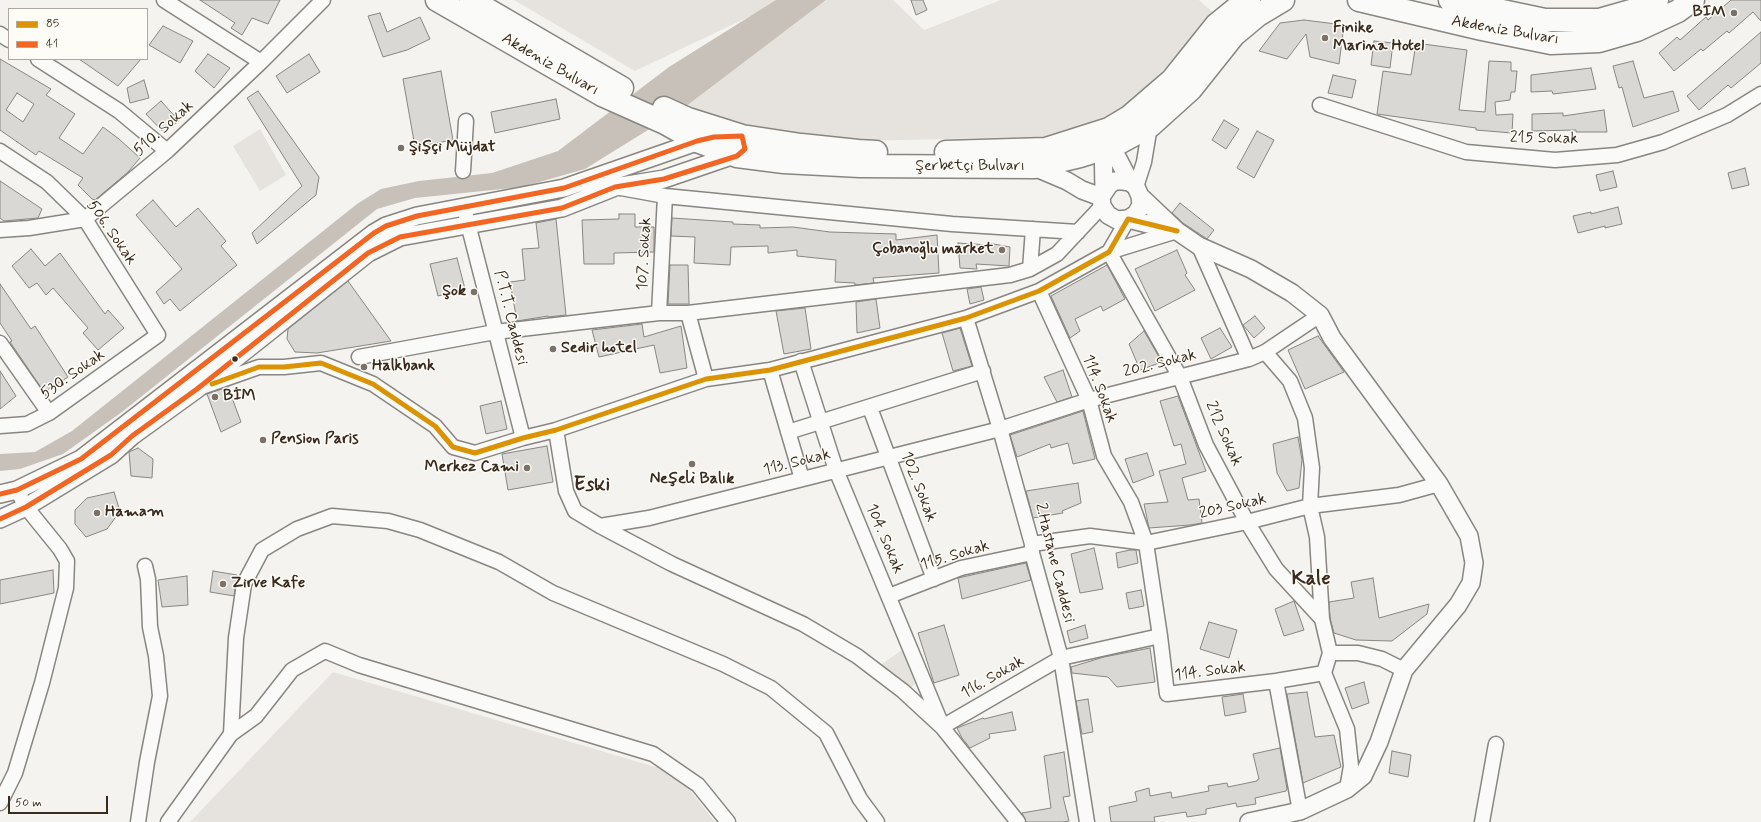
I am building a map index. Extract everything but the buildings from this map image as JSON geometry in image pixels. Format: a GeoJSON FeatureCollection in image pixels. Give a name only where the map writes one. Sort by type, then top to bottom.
{"type":"FeatureCollection","features":[{"type":"Feature","properties":{"kind":"highway","name":"Akdeniz Bulvarı"},"geometry":{"type":"LineString","coordinates":[[437,0],[606,89],[672,119]]}},
{"type":"Feature","properties":{"kind":"highway","name":"Akdeniz Bulvarı"},"geometry":{"type":"LineString","coordinates":[[471,0],[606,89]]}},
{"type":"Feature","properties":{"kind":"highway"},"geometry":{"type":"LineString","coordinates":[[1225,30],[1243,3],[1249,0]]}},
{"type":"Feature","properties":{"kind":"highway"},"geometry":{"type":"LineString","coordinates":[[1225,30],[1258,15],[1283,0]]}},
{"type":"Feature","properties":{"kind":"highway","name":"Akdeniz Bulvarı"},"geometry":{"type":"LineString","coordinates":[[1359,0],[1482,29],[1551,43],[1599,41],[1637,30],[1678,11],[1693,0]]}},
{"type":"Feature","properties":{"kind":"highway","name":"Akdeniz Bulvarı"},"geometry":{"type":"LineString","coordinates":[[1450,0],[1546,20],[1599,20],[1645,7],[1657,0]]}},
{"type":"Feature","properties":{"kind":"highway","name":"Şerbetçi Bulvarı"},"geometry":{"type":"LineString","coordinates":[[672,119],[784,162],[860,166],[1034,167],[1150,126],[1191,89],[1225,30]]}},
{"type":"Feature","properties":{"kind":"highway","name":"Şerbetçi Bulvarı"},"geometry":{"type":"LineString","coordinates":[[672,119],[697,141],[740,146],[802,145],[858,152],[954,152],[1046,149],[1106,142],[1129,117],[1172,80],[1225,30]]}},
{"type":"Feature","properties":{"kind":"street"},"geometry":{"type":"LineString","coordinates":[[164,0],[261,62]]}},
{"type":"Feature","properties":{"kind":"street","name":"510. Sokak"},"geometry":{"type":"LineString","coordinates":[[85,219],[167,151],[261,62],[323,0]]}},
{"type":"Feature","properties":{"kind":"street"},"geometry":{"type":"LineString","coordinates":[[40,60],[119,111],[167,151]]}},
{"type":"Feature","properties":{"kind":"street","name":"215 Sokak"},"geometry":{"type":"LineString","coordinates":[[1320,105],[1466,152],[1555,160],[1617,155],[1663,142],[1727,115],[1761,94]]}},
{"type":"Feature","properties":{"kind":"street"},"geometry":{"type":"LineString","coordinates":[[464,171],[466,121]]}},
{"type":"Feature","properties":{"kind":"street"},"geometry":{"type":"LineString","coordinates":[[1109,252],[1128,219],[1136,214],[1141,205],[1135,188],[1144,162],[1150,126]]}},
{"type":"Feature","properties":{"kind":"street"},"geometry":{"type":"LineString","coordinates":[[0,494],[17,490],[81,459],[374,233],[386,226],[417,216],[564,188],[697,141]]}},
{"type":"Feature","properties":{"kind":"street"},"geometry":{"type":"LineString","coordinates":[[1106,142],[1135,188],[1177,231],[1198,246],[1252,269],[1292,293],[1320,315],[1332,338],[1439,484],[1469,536],[1474,563],[1470,583],[1458,605],[1445,623],[1404,670],[1379,742],[1363,776],[1347,789],[1300,811],[1249,822]]}},
{"type":"Feature","properties":{"kind":"street"},"geometry":{"type":"LineString","coordinates":[[1106,142],[1102,198],[1108,216],[1117,220],[1128,219],[1177,231]]}},
{"type":"Feature","properties":{"kind":"street"},"geometry":{"type":"LineString","coordinates":[[0,519],[26,507],[111,455],[132,436],[197,389],[368,253],[400,237],[562,208],[614,187],[664,179],[740,146]]}},
{"type":"Feature","properties":{"kind":"street","name":"506. Sokak"},"geometry":{"type":"LineString","coordinates":[[0,151],[47,182],[85,219],[158,335]]}},
{"type":"Feature","properties":{"kind":"street"},"geometry":{"type":"LineString","coordinates":[[1034,167],[1102,198]]}},
{"type":"Feature","properties":{"kind":"street"},"geometry":{"type":"LineString","coordinates":[[359,356],[495,332],[659,313],[688,313],[1010,275],[1030,269],[1057,254],[1078,232],[1102,198],[1109,185],[1115,181],[1123,181],[1135,188]]}},
{"type":"Feature","properties":{"kind":"street"},"geometry":{"type":"LineString","coordinates":[[614,187],[665,196],[952,224],[1078,232]]}},
{"type":"Feature","properties":{"kind":"street","name":"107. Sokak"},"geometry":{"type":"LineString","coordinates":[[659,313],[665,196]]}},
{"type":"Feature","properties":{"kind":"street","name":"P.T.T. Caddesi"},"geometry":{"type":"LineString","coordinates":[[464,207],[523,438]]}},
{"type":"Feature","properties":{"kind":"street"},"geometry":{"type":"LineString","coordinates":[[0,230],[29,228],[85,219]]}},
{"type":"Feature","properties":{"kind":"street"},"geometry":{"type":"LineString","coordinates":[[1030,269],[1033,229]]}},
{"type":"Feature","properties":{"kind":"street"},"geometry":{"type":"LineString","coordinates":[[197,389],[259,367],[284,367],[322,363],[373,384],[435,426],[453,447],[475,453],[523,438],[556,430],[706,379],[770,370],[966,318],[1039,291],[1109,252],[1177,231]]}},
{"type":"Feature","properties":{"kind":"street"},"geometry":{"type":"LineString","coordinates":[[1198,246],[1250,359]]}},
{"type":"Feature","properties":{"kind":"street","name":"212 Sokak"},"geometry":{"type":"LineString","coordinates":[[1109,252],[1180,377],[1206,445],[1247,522],[1276,569],[1322,619]]}},
{"type":"Feature","properties":{"kind":"street","name":"114. Sokak"},"geometry":{"type":"LineString","coordinates":[[1039,291],[1089,400],[1104,456],[1131,502],[1146,543],[1167,694],[1276,682],[1324,673]]}},
{"type":"Feature","properties":{"kind":"street"},"geometry":{"type":"LineString","coordinates":[[688,313],[706,379]]}},
{"type":"Feature","properties":{"kind":"street","name":"202. Sokak"},"geometry":{"type":"LineString","coordinates":[[1000,429],[1089,400],[1250,359],[1265,352],[1320,315]]}},
{"type":"Feature","properties":{"kind":"street","name":"2.Hastane Caddesi"},"geometry":{"type":"LineString","coordinates":[[966,318],[1000,429],[1061,658],[1087,822]]}},
{"type":"Feature","properties":{"kind":"street","name":"530. Sokak"},"geometry":{"type":"LineString","coordinates":[[0,426],[27,424],[49,413],[158,335]]}},
{"type":"Feature","properties":{"kind":"street"},"geometry":{"type":"LineString","coordinates":[[0,343],[49,413]]}},
{"type":"Feature","properties":{"kind":"street"},"geometry":{"type":"LineString","coordinates":[[1265,352],[1290,381],[1306,418],[1312,468],[1310,506],[1317,537],[1322,619],[1330,653],[1324,673],[1348,729],[1351,766],[1347,789]]}},
{"type":"Feature","properties":{"kind":"street","name":"104. Sokak"},"geometry":{"type":"LineString","coordinates":[[801,361],[836,470],[942,727]]}},
{"type":"Feature","properties":{"kind":"street"},"geometry":{"type":"LineString","coordinates":[[770,370],[802,479]]}},
{"type":"Feature","properties":{"kind":"street"},"geometry":{"type":"LineString","coordinates":[[788,432],[983,372]]}},
{"type":"Feature","properties":{"kind":"street","name":"102. Sokak"},"geometry":{"type":"LineString","coordinates":[[870,408],[934,579]]}},
{"type":"Feature","properties":{"kind":"street","name":"113. Sokak"},"geometry":{"type":"LineString","coordinates":[[600,526],[649,518],[1000,429]]}},
{"type":"Feature","properties":{"kind":"street"},"geometry":{"type":"LineString","coordinates":[[556,430],[566,491],[575,511],[672,564],[803,624],[857,656],[903,691],[942,727],[1018,822]]}},
{"type":"Feature","properties":{"kind":"street","name":"203 Sokak"},"geometry":{"type":"LineString","coordinates":[[1032,549],[1090,536],[1146,543],[1247,522],[1310,506],[1399,495],[1439,484]]}},
{"type":"Feature","properties":{"kind":"street"},"geometry":{"type":"LineString","coordinates":[[0,803],[15,773],[42,683],[66,588],[67,561],[60,549],[26,507],[17,490]]}},
{"type":"Feature","properties":{"kind":"street"},"geometry":{"type":"LineString","coordinates":[[232,734],[236,638],[244,584],[262,550],[297,529],[332,516],[388,521],[420,530],[499,562],[552,593],[723,664],[771,688],[826,733],[860,799],[876,822]]}},
{"type":"Feature","properties":{"kind":"street","name":"115. Sokak"},"geometry":{"type":"LineString","coordinates":[[889,596],[961,568],[1032,549]]}},
{"type":"Feature","properties":{"kind":"street"},"geometry":{"type":"LineString","coordinates":[[138,822],[147,762],[160,696],[156,656],[150,627],[148,579],[145,566]]}},
{"type":"Feature","properties":{"kind":"street","name":"116. Sokak"},"geometry":{"type":"LineString","coordinates":[[942,727],[1061,658],[1160,636]]}},
{"type":"Feature","properties":{"kind":"street"},"geometry":{"type":"LineString","coordinates":[[168,822],[232,734],[256,716],[292,670],[325,651],[359,665],[653,754],[698,785],[728,822]]}},
{"type":"Feature","properties":{"kind":"street"},"geometry":{"type":"LineString","coordinates":[[1330,653],[1358,653],[1382,659],[1404,670]]}},
{"type":"Feature","properties":{"kind":"street"},"geometry":{"type":"LineString","coordinates":[[1276,682],[1300,811]]}},
{"type":"Feature","properties":{"kind":"street"},"geometry":{"type":"LineString","coordinates":[[1482,822],[1496,744]]}},
{"type":"Feature","properties":{"kind":"shaded area"},"geometry":{"type":"Polygon","coordinates":[[[514,0],[784,0],[635,71],[514,0]]]}},
{"type":"Feature","properties":{"kind":"shaded area"},"geometry":{"type":"Polygon","coordinates":[[[776,0],[826,0],[685,107],[585,169],[522,187],[415,198],[377,209],[122,412],[63,454],[20,469],[0,471],[0,454],[35,452],[72,431],[357,204],[381,189],[419,181],[492,173],[558,151],[669,67],[776,0]]]}},
{"type":"Feature","properties":{"kind":"shaded area"},"geometry":{"type":"Polygon","coordinates":[[[826,0],[893,0],[924,30],[1001,0],[1199,0],[1217,16],[1130,103],[1069,136],[860,141],[778,133],[685,107],[826,0]]]}},
{"type":"Feature","properties":{"kind":"shaded area"},"geometry":{"type":"Polygon","coordinates":[[[260,129],[286,175],[260,191],[233,146],[260,129]]]}},
{"type":"Feature","properties":{"kind":"shaded area"},"geometry":{"type":"Polygon","coordinates":[[[902,650],[915,684],[904,693],[876,668],[902,650]]]}},
{"type":"Feature","properties":{"kind":"shaded area"},"geometry":{"type":"Polygon","coordinates":[[[333,672],[676,773],[715,822],[190,822],[333,672]]]}},
{"type":"Feature","properties":{"kind":"transit line","name":"41"},"geometry":{"type":"LineString","coordinates":[[0,494],[17,490],[81,459],[374,233],[386,226],[417,216],[564,188],[697,141],[714,137],[742,136],[745,149],[737,156],[664,179],[615,187],[562,208],[400,237],[368,253],[197,389],[132,436],[111,455],[26,507],[0,519]]}},
{"type":"Feature","properties":{"kind":"transit line","name":"85"},"geometry":{"type":"LineString","coordinates":[[212,384],[259,367],[284,367],[321,363],[373,384],[435,426],[453,447],[475,453],[523,438],[556,430],[706,379],[770,370],[966,318],[1039,291],[1109,252],[1128,219],[1177,231]]}},
{"type":"Feature","properties":{"kind":"place","name":"BIM"},"geometry":{"type":"Point","coordinates":[1734,13]}},
{"type":"Feature","properties":{"kind":"place","name":"Finike Marina Hotel"},"geometry":{"type":"Point","coordinates":[1325,38]}},
{"type":"Feature","properties":{"kind":"place","name":"Şişçi Müjdat"},"geometry":{"type":"Point","coordinates":[401,148]}},
{"type":"Feature","properties":{"kind":"place","name":"Çobanoğlu market"},"geometry":{"type":"Point","coordinates":[1002,250]}},
{"type":"Feature","properties":{"kind":"place","name":"Şok"},"geometry":{"type":"Point","coordinates":[474,292]}},
{"type":"Feature","properties":{"kind":"place","name":"Sedir hotel"},"geometry":{"type":"Point","coordinates":[553,349]}},
{"type":"Feature","properties":{"kind":"place","name":"Halkbank"},"geometry":{"type":"Point","coordinates":[364,367]}},
{"type":"Feature","properties":{"kind":"place","name":"BİM"},"geometry":{"type":"Point","coordinates":[215,397]}},
{"type":"Feature","properties":{"kind":"place","name":"Pension Paris"},"geometry":{"type":"Point","coordinates":[263,440]}},
{"type":"Feature","properties":{"kind":"place","name":"Neşeli Balık"},"geometry":{"type":"Point","coordinates":[692,464]}},
{"type":"Feature","properties":{"kind":"place","name":"Merkez Cami"},"geometry":{"type":"Point","coordinates":[527,468]}},
{"type":"Feature","properties":{"kind":"place","name":"Hamam"},"geometry":{"type":"Point","coordinates":[97,513]}},
{"type":"Feature","properties":{"kind":"place","name":"Zirve Kafe"},"geometry":{"type":"Point","coordinates":[223,584]}},
{"type":"Feature","properties":{"kind":"district","name":"Eski"},"geometry":{"type":"Point","coordinates":[592,486]}},
{"type":"Feature","properties":{"kind":"district","name":"Kale"},"geometry":{"type":"Point","coordinates":[1311,580]}}]}
